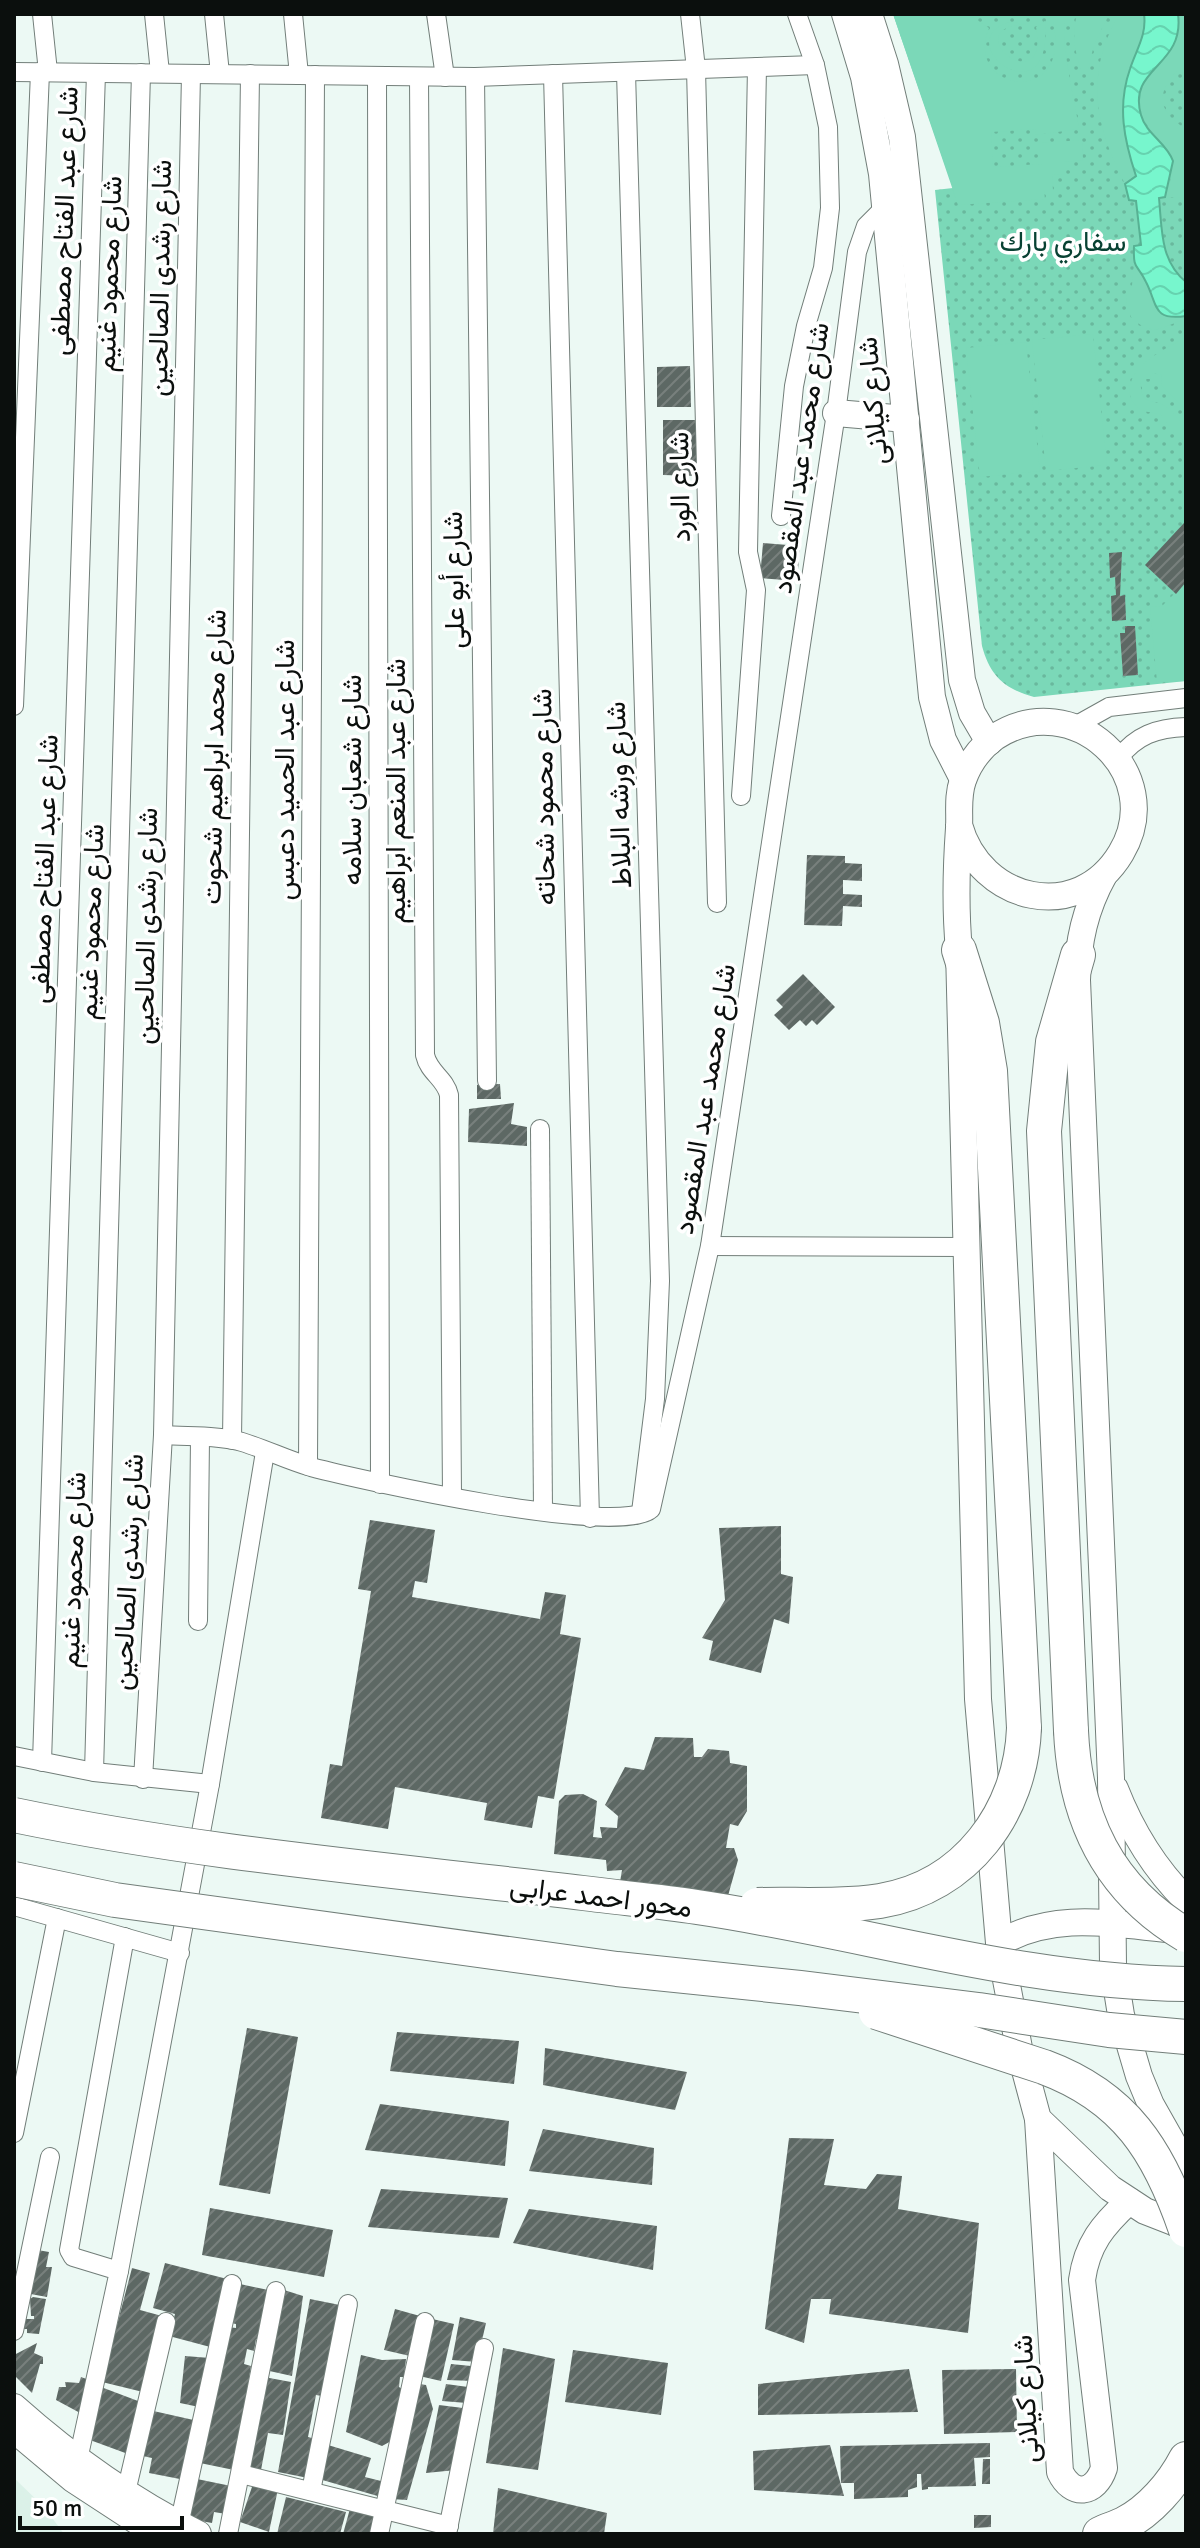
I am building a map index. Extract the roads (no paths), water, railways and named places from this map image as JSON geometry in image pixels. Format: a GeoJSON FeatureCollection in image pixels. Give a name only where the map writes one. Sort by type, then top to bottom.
{"type":"FeatureCollection","features":[{"type":"Feature","properties":{"kind":"highway"},"geometry":{"type":"LineString","coordinates":[[698,1907],[860,1903],[882,1900],[924,1887],[961,1864],[992,1832],[1013,1793],[1019,1772],[1024,1704],[990,1071],[982,1023],[959,950]]}},
{"type":"Feature","properties":{"kind":"highway"},"geometry":{"type":"LineString","coordinates":[[1078,955],[1053,1042],[1044,1131],[1072,1757],[1082,1807],[1102,1853],[1133,1894],[1152,1912],[1186,1933]]}},
{"type":"Feature","properties":{"kind":"highway","name":"محور احمد عرابى"},"geometry":{"type":"LineString","coordinates":[[14,1815],[300,1861],[698,1907],[997,1966],[1101,1980],[1186,1984]]}},
{"type":"Feature","properties":{"kind":"highway"},"geometry":{"type":"LineString","coordinates":[[14,1879],[131,1902],[617,1969],[800,1988],[1096,2028],[1186,2037]]}},
{"type":"Feature","properties":{"kind":"highway"},"geometry":{"type":"LineString","coordinates":[[800,1988],[1044,2067],[1085,2085],[1120,2112],[1149,2147],[1186,2229]]}},
{"type":"Feature","properties":{"kind":"highway"},"geometry":{"type":"LineString","coordinates":[[1100,2534],[1125,2524],[1143,2511],[1175,2479],[1186,2459]]}},
{"type":"Feature","properties":{"kind":"street"},"geometry":{"type":"LineString","coordinates":[[14,706],[18,480],[44,72],[42,14]]}},
{"type":"Feature","properties":{"kind":"street"},"geometry":{"type":"LineString","coordinates":[[154,14],[160,73]]}},
{"type":"Feature","properties":{"kind":"street"},"geometry":{"type":"LineString","coordinates":[[214,14],[220,74]]}},
{"type":"Feature","properties":{"kind":"street","name":"شارع عبد الحميد دعبس"},"geometry":{"type":"LineString","coordinates":[[293,14],[307,75],[308,1466]]}},
{"type":"Feature","properties":{"kind":"street"},"geometry":{"type":"LineString","coordinates":[[436,14],[445,77]]}},
{"type":"Feature","properties":{"kind":"street","name":"شارع الورد"},"geometry":{"type":"LineString","coordinates":[[690,14],[696,69],[717,903]]}},
{"type":"Feature","properties":{"kind":"street"},"geometry":{"type":"LineString","coordinates":[[781,516],[794,386],[806,326],[823,268],[830,208],[828,127],[815,65],[797,14]]}},
{"type":"Feature","properties":{"kind":"street","name":"شارع كيلانى"},"geometry":{"type":"LineString","coordinates":[[845,14],[872,109],[885,207],[932,697],[943,740],[963,779]]}},
{"type":"Feature","properties":{"kind":"street","name":"شارع كيلانى"},"geometry":{"type":"LineString","coordinates":[[869,14],[895,100],[904,149],[962,680],[972,713],[989,742]]}},
{"type":"Feature","properties":{"kind":"street"},"geometry":{"type":"LineString","coordinates":[[14,72],[475,77],[815,65]]}},
{"type":"Feature","properties":{"kind":"street"},"geometry":{"type":"LineString","coordinates":[[741,796],[756,590],[748,552],[757,67]]}},
{"type":"Feature","properties":{"kind":"street","name":"شارع ورشه البلاط"},"geometry":{"type":"LineString","coordinates":[[626,72],[660,1281],[655,1399],[640,1516]]}},
{"type":"Feature","properties":{"kind":"street","name":"شارع عبد الفتاح مصطفى"},"geometry":{"type":"LineString","coordinates":[[42,1762],[96,73]]}},
{"type":"Feature","properties":{"kind":"street","name":"شارع محمود غنيم"},"geometry":{"type":"LineString","coordinates":[[94,1772],[141,73]]}},
{"type":"Feature","properties":{"kind":"street","name":"شارع رشدى الصالحين"},"geometry":{"type":"LineString","coordinates":[[143,1779],[163,1435],[191,74]]}},
{"type":"Feature","properties":{"kind":"street","name":"شارع محمد ابراهيم شحوت"},"geometry":{"type":"LineString","coordinates":[[232,1440],[250,74]]}},
{"type":"Feature","properties":{"kind":"street","name":"شارع محمود شحاته"},"geometry":{"type":"LineString","coordinates":[[553,74],[590,1518]]}},
{"type":"Feature","properties":{"kind":"street","name":"شارع شعبان سلامه"},"geometry":{"type":"LineString","coordinates":[[377,76],[380,1484]]}},
{"type":"Feature","properties":{"kind":"street","name":"شارع عبد المنعم ابراهيم"},"geometry":{"type":"LineString","coordinates":[[419,77],[425,1055],[430,1070],[445,1084],[449,1095],[452,1496]]}},
{"type":"Feature","properties":{"kind":"street","name":"شارع أبو على"},"geometry":{"type":"LineString","coordinates":[[475,77],[487,1081]]}},
{"type":"Feature","properties":{"kind":"street","name":"شارع محمد عبد المقصود"},"geometry":{"type":"LineString","coordinates":[[640,1516],[649,1513],[653,1505],[710,1246],[860,238],[875,215],[885,207]]}},
{"type":"Feature","properties":{"kind":"street"},"geometry":{"type":"LineString","coordinates":[[836,413],[906,419]]}},
{"type":"Feature","properties":{"kind":"street"},"geometry":{"type":"LineString","coordinates":[[1075,726],[1109,707],[1186,698]]}},
{"type":"Feature","properties":{"kind":"street"},"geometry":{"type":"LineString","coordinates":[[1186,2167],[1151,2105],[1129,2046],[1115,1984],[1112,1925],[1111,1778],[1078,955],[1087,911],[1132,828],[1132,792],[1118,759],[1091,734],[1057,722],[1030,723],[1004,732],[989,742],[969,765],[959,794],[954,894],[959,950],[978,1699],[999,1943],[1019,2048],[1038,2119],[1110,2188],[1145,2211],[1186,2229]]}},
{"type":"Feature","properties":{"kind":"street"},"geometry":{"type":"LineString","coordinates":[[1118,759],[1146,734],[1170,727],[1186,727]]}},
{"type":"Feature","properties":{"kind":"street"},"geometry":{"type":"LineString","coordinates":[[959,825],[963,840],[980,867],[992,879],[1022,893],[1038,896],[1073,892],[1104,875]]}},
{"type":"Feature","properties":{"kind":"street"},"geometry":{"type":"LineString","coordinates":[[540,1129],[543,1511]]}},
{"type":"Feature","properties":{"kind":"street"},"geometry":{"type":"LineString","coordinates":[[710,1246],[966,1247]]}},
{"type":"Feature","properties":{"kind":"street"},"geometry":{"type":"LineString","coordinates":[[163,1435],[232,1440],[308,1466],[380,1484],[590,1518],[640,1516]]}},
{"type":"Feature","properties":{"kind":"street"},"geometry":{"type":"LineString","coordinates":[[198,1621],[200,1438]]}},
{"type":"Feature","properties":{"kind":"street"},"geometry":{"type":"LineString","coordinates":[[76,2468],[119,2271],[180,1953],[265,1452]]}},
{"type":"Feature","properties":{"kind":"street"},"geometry":{"type":"LineString","coordinates":[[14,1756],[94,1772],[210,1784]]}},
{"type":"Feature","properties":{"kind":"street"},"geometry":{"type":"LineString","coordinates":[[1111,1778],[1133,1829],[1164,1875],[1186,1900]]}},
{"type":"Feature","properties":{"kind":"street"},"geometry":{"type":"LineString","coordinates":[[14,1906],[180,1953]]}},
{"type":"Feature","properties":{"kind":"street"},"geometry":{"type":"LineString","coordinates":[[14,2133],[57,1918]]}},
{"type":"Feature","properties":{"kind":"street"},"geometry":{"type":"LineString","coordinates":[[999,1943],[1045,1924],[1079,1921],[1186,1933]]}},
{"type":"Feature","properties":{"kind":"street"},"geometry":{"type":"LineString","coordinates":[[119,2271],[73,2257],[69,2250],[125,1937]]}},
{"type":"Feature","properties":{"kind":"street","name":"شارع كيلانى"},"geometry":{"type":"LineString","coordinates":[[1038,2119],[1060,2472],[1065,2483],[1077,2489],[1089,2488],[1099,2481],[1104,2468],[1082,2280],[1084,2264],[1096,2234],[1129,2201]]}},
{"type":"Feature","properties":{"kind":"street"},"geometry":{"type":"LineString","coordinates":[[14,2331],[50,2157]]}},
{"type":"Feature","properties":{"kind":"street"},"geometry":{"type":"LineString","coordinates":[[178,2531],[232,2284]]}},
{"type":"Feature","properties":{"kind":"street"},"geometry":{"type":"LineString","coordinates":[[228,2534],[276,2291]]}},
{"type":"Feature","properties":{"kind":"street"},"geometry":{"type":"LineString","coordinates":[[311,2491],[348,2304]]}},
{"type":"Feature","properties":{"kind":"street"},"geometry":{"type":"LineString","coordinates":[[126,2492],[166,2322]]}},
{"type":"Feature","properties":{"kind":"street"},"geometry":{"type":"LineString","coordinates":[[379,2534],[425,2322]]}},
{"type":"Feature","properties":{"kind":"street"},"geometry":{"type":"LineString","coordinates":[[241,2474],[384,2510],[448,2530],[484,2348]]}},
{"type":"Feature","properties":{"kind":"street"},"geometry":{"type":"LineString","coordinates":[[14,2407],[41,2430],[76,2468],[126,2492],[178,2531]]}},
{"type":"Feature","properties":{"kind":"street"},"geometry":{"type":"LineString","coordinates":[[14,2430],[178,2531]]}},
{"type":"Feature","properties":{"kind":"water"},"geometry":{"type":"Polygon","coordinates":[[[1144,14],[1178,14],[1178,32],[1173,45],[1148,76],[1139,99],[1144,122],[1173,161],[1165,197],[1159,198],[1167,254],[1177,274],[1186,282],[1186,316],[1167,316],[1158,310],[1134,260],[1134,246],[1141,245],[1136,201],[1129,200],[1125,184],[1136,176],[1125,136],[1123,110],[1126,83],[1142,36],[1144,14]]]}},
{"type":"Feature","properties":{"kind":"park label","name":"سفاري بارك"},"geometry":{"type":"Point","coordinates":[1063,241]}}]}
